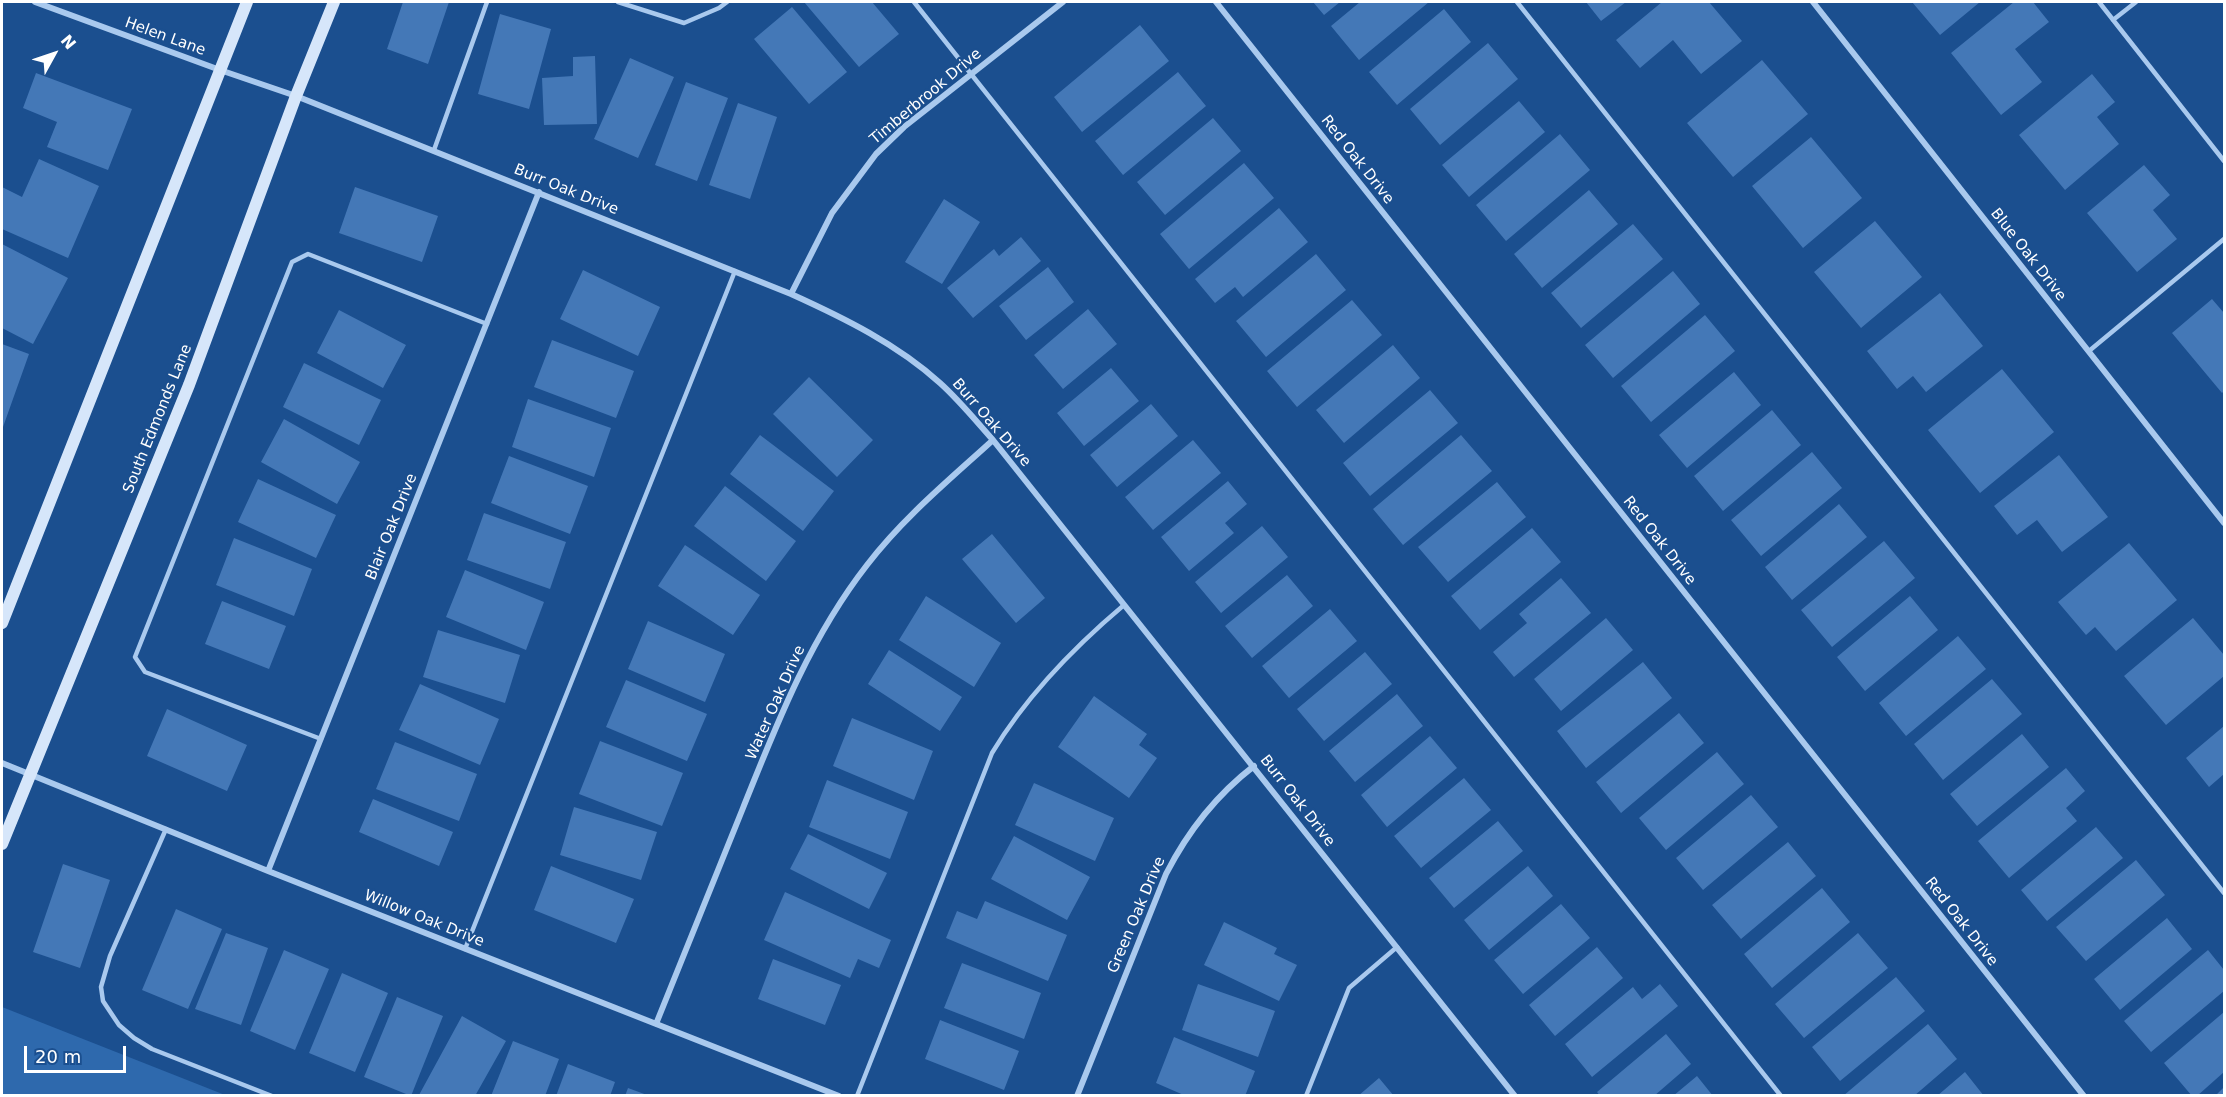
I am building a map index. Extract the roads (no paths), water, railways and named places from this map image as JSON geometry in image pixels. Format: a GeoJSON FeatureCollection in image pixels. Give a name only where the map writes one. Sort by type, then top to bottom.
{"type":"FeatureCollection","features":[{"type":"Feature","properties":{"kind":"main road"},"geometry":{"type":"LineString","coordinates":[[2,623],[247,2]]}},
{"type":"Feature","properties":{"kind":"main road","name":"South Edmonds Lane"},"geometry":{"type":"LineString","coordinates":[[2,843],[189,385],[296,96],[334,2]]}},
{"type":"Feature","properties":{"kind":"street","name":"Helen Lane"},"geometry":{"type":"LineString","coordinates":[[35,2],[220,70]]}},
{"type":"Feature","properties":{"kind":"street","name":"Timberbrook Drive"},"geometry":{"type":"LineString","coordinates":[[791,294],[832,213],[876,154],[904,127],[1063,2]]}},
{"type":"Feature","properties":{"kind":"street","name":"Red Oak Drive"},"geometry":{"type":"LineString","coordinates":[[1216,2],[2084,1095]]}},
{"type":"Feature","properties":{"kind":"street","name":"Blue Oak Drive"},"geometry":{"type":"LineString","coordinates":[[1813,2],[2224,523]]}},
{"type":"Feature","properties":{"kind":"street","name":"Burr Oak Drive"},"geometry":{"type":"LineString","coordinates":[[220,70],[296,96],[736,271],[791,294],[863,329],[910,358],[941,384],[993,440],[1515,1095]]}},
{"type":"Feature","properties":{"kind":"street","name":"Blair Oak Drive"},"geometry":{"type":"LineString","coordinates":[[268,871],[539,192]]}},
{"type":"Feature","properties":{"kind":"street","name":"Water Oak Drive"},"geometry":{"type":"LineString","coordinates":[[656,1024],[773,733],[826,624],[866,566],[891,536],[993,440]]}},
{"type":"Feature","properties":{"kind":"street","name":"Willow Oak Drive"},"geometry":{"type":"LineString","coordinates":[[2,763],[268,871],[838,1095]]}},
{"type":"Feature","properties":{"kind":"street","name":"Green Oak Drive"},"geometry":{"type":"LineString","coordinates":[[1077,1095],[1166,874],[1178,850],[1194,825],[1229,785],[1254,766]]}},
{"type":"Feature","properties":{"kind":"lane"},"geometry":{"type":"LineString","coordinates":[[434,150],[487,2]]}},
{"type":"Feature","properties":{"kind":"lane"},"geometry":{"type":"LineString","coordinates":[[618,2],[684,23],[719,8],[726,2]]}},
{"type":"Feature","properties":{"kind":"lane"},"geometry":{"type":"LineString","coordinates":[[914,2],[1781,1095]]}},
{"type":"Feature","properties":{"kind":"lane"},"geometry":{"type":"LineString","coordinates":[[1517,2],[2224,893]]}},
{"type":"Feature","properties":{"kind":"lane"},"geometry":{"type":"LineString","coordinates":[[2099,2],[2224,161]]}},
{"type":"Feature","properties":{"kind":"lane"},"geometry":{"type":"LineString","coordinates":[[2113,20],[2136,2]]}},
{"type":"Feature","properties":{"kind":"lane"},"geometry":{"type":"LineString","coordinates":[[2089,351],[2224,239]]}},
{"type":"Feature","properties":{"kind":"lane"},"geometry":{"type":"LineString","coordinates":[[321,739],[145,672],[135,657],[292,262],[308,254],[486,324]]}},
{"type":"Feature","properties":{"kind":"lane"},"geometry":{"type":"LineString","coordinates":[[465,948],[736,271]]}},
{"type":"Feature","properties":{"kind":"lane"},"geometry":{"type":"LineString","coordinates":[[856,1095],[992,753],[1021,709],[1062,662],[1124,605]]}},
{"type":"Feature","properties":{"kind":"lane"},"geometry":{"type":"LineString","coordinates":[[166,829],[110,956],[101,987],[103,1001],[119,1025],[152,1048],[272,1095]]}},
{"type":"Feature","properties":{"kind":"lane"},"geometry":{"type":"LineString","coordinates":[[1306,1095],[1349,988],[1397,947]]}}]}
